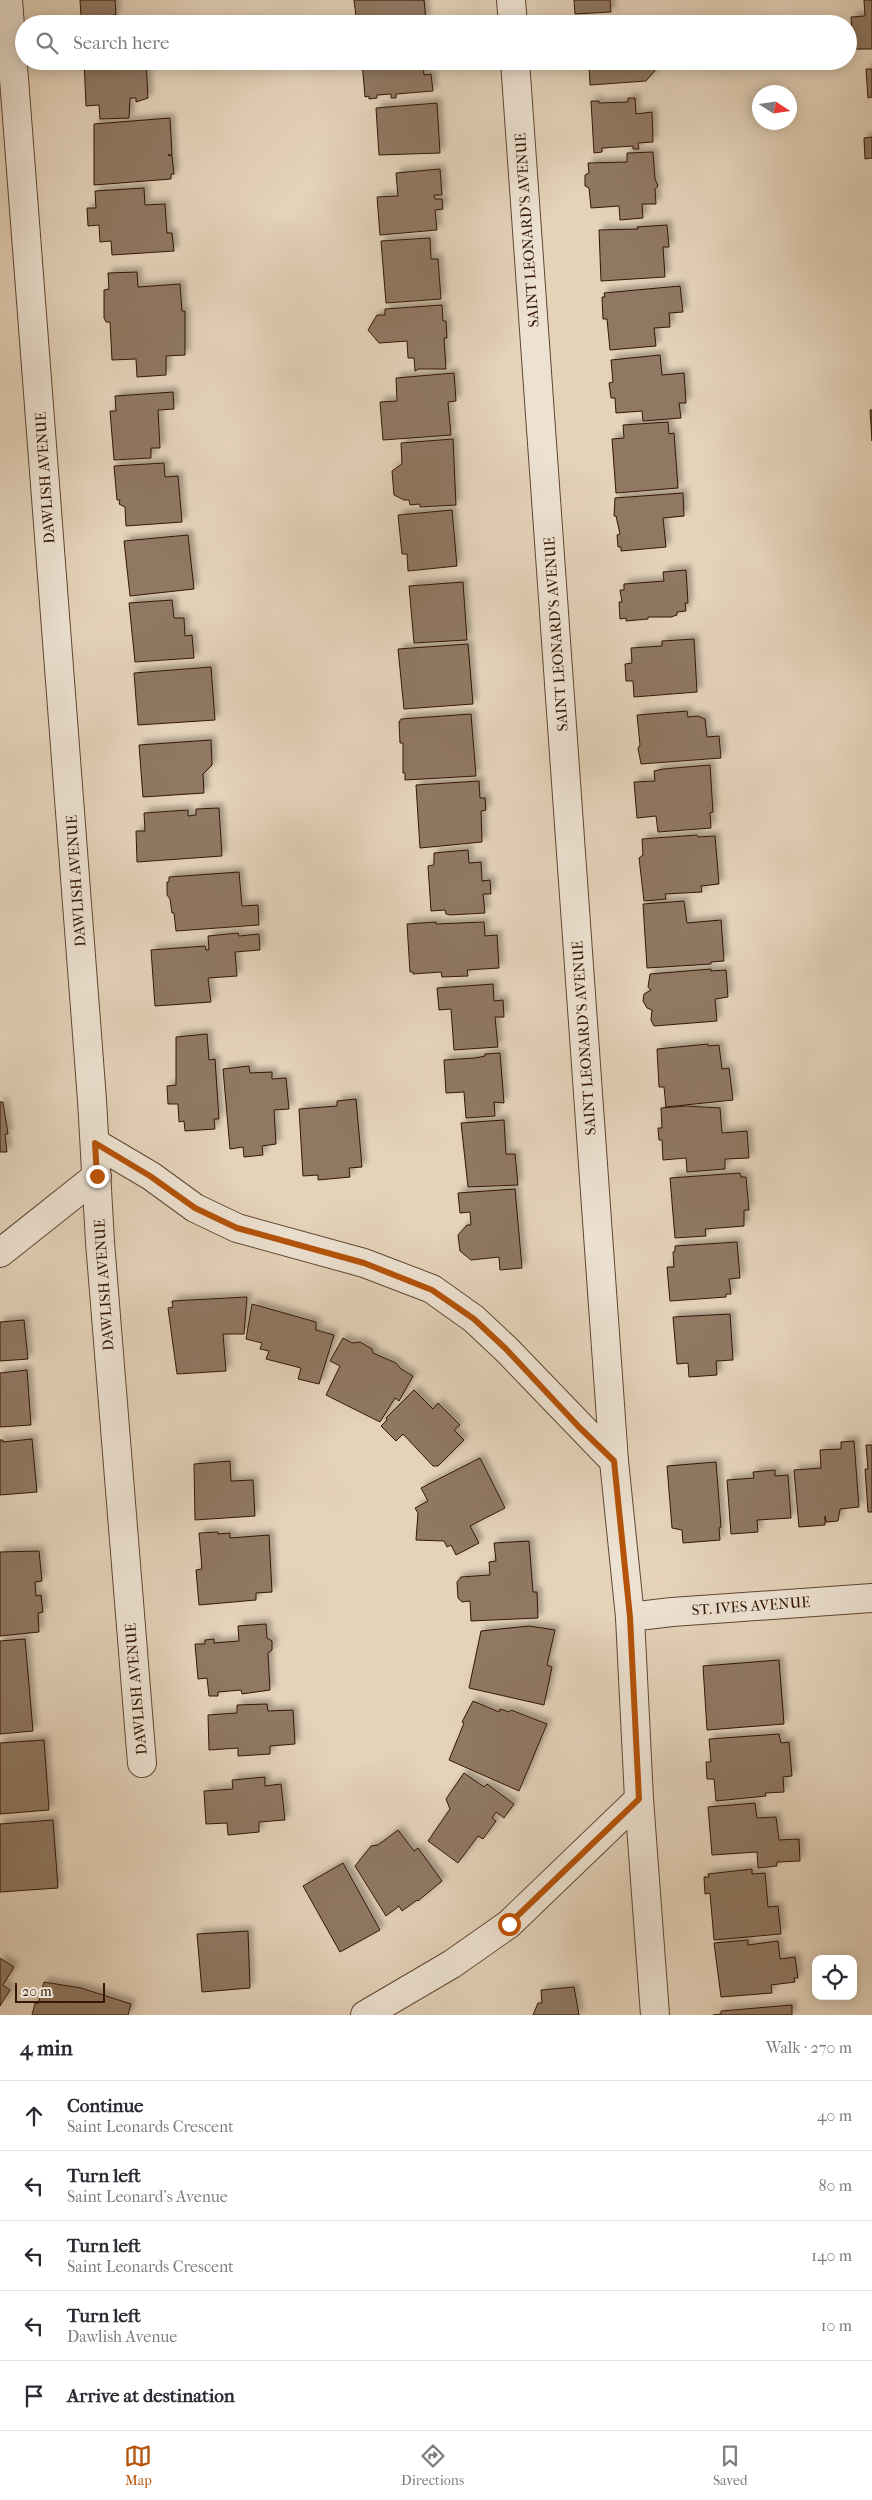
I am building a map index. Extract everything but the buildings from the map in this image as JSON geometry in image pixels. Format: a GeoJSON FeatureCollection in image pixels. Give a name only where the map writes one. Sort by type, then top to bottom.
{"type":"FeatureCollection","features":[{"type":"Feature","properties":{"kind":"street","name":"DAWLISH AVENUE"},"geometry":{"type":"LineString","coordinates":[[8,0],[95,1143],[100,1242],[142,1763]]}},
{"type":"Feature","properties":{"kind":"street"},"geometry":{"type":"LineString","coordinates":[[511,0],[512,15]]}},
{"type":"Feature","properties":{"kind":"street","name":"SAINT LEONARD'S AVENUE"},"geometry":{"type":"LineString","coordinates":[[516,70],[614,1461],[630,1617],[639,1799],[655,2015]]}},
{"type":"Feature","properties":{"kind":"street"},"geometry":{"type":"LineString","coordinates":[[95,1143],[150,1176],[195,1208],[237,1228],[364,1263],[432,1290],[474,1319],[506,1349],[579,1427],[614,1461]]}},
{"type":"Feature","properties":{"kind":"street"},"geometry":{"type":"LineString","coordinates":[[0,1253],[97,1176]]}},
{"type":"Feature","properties":{"kind":"street","name":"ST. IVES AVENUE"},"geometry":{"type":"LineString","coordinates":[[630,1617],[672,1612],[872,1598]]}},
{"type":"Feature","properties":{"kind":"street"},"geometry":{"type":"LineString","coordinates":[[365,2015],[452,1964],[509,1924],[639,1799]]}},
{"type":"Feature","properties":{"kind":"route"},"geometry":{"type":"LineString","coordinates":[[97,1176],[95,1143],[150,1176],[195,1208],[237,1228],[281,1242],[364,1263],[432,1290],[474,1319],[506,1349],[579,1427],[614,1461],[630,1617],[639,1799],[509,1924]]}}]}
